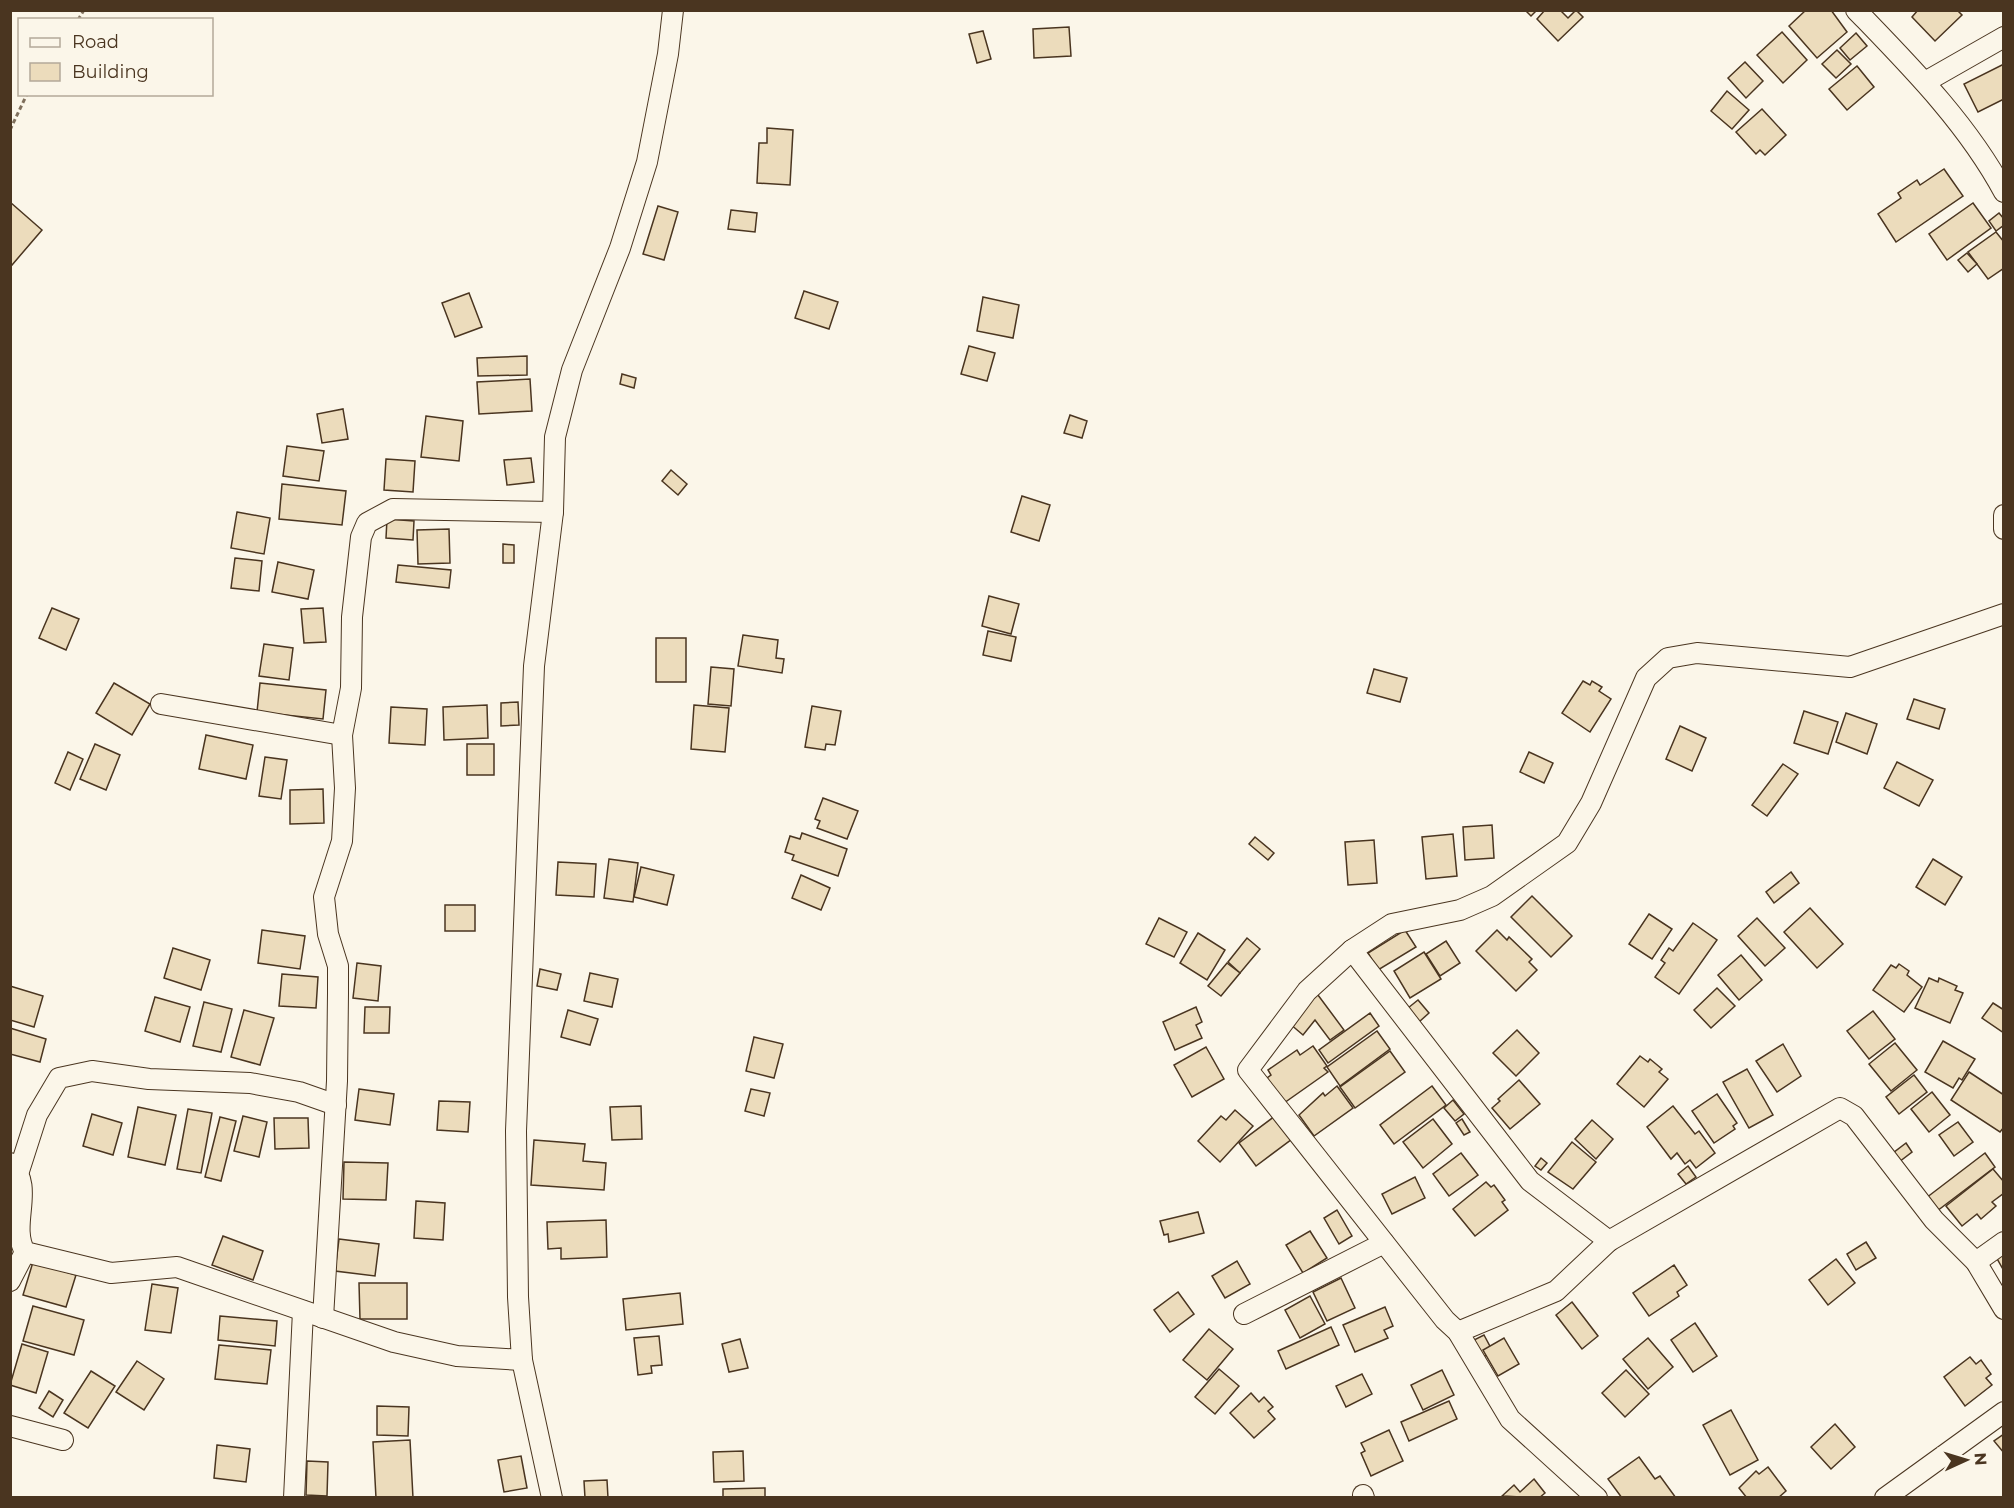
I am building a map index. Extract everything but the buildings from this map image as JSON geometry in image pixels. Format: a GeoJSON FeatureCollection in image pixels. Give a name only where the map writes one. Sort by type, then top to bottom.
{"type":"FeatureCollection","features":[{"type":"Feature","properties":{"kind":"street"},"geometry":{"type":"LineString","coordinates":[[552,1497],[522,1360],[518,1297],[516,1131],[534,666],[553,513],[555,437],[572,370],[620,248],[647,162],[668,54],[673,10]]}},
{"type":"Feature","properties":{"kind":"street"},"geometry":{"type":"LineString","coordinates":[[1856,10],[1925,82],[1991,169],[2004,192]]}},
{"type":"Feature","properties":{"kind":"street"},"geometry":{"type":"LineString","coordinates":[[1925,82],[2004,37]]}},
{"type":"Feature","properties":{"kind":"street"},"geometry":{"type":"LineString","coordinates":[[323,1318],[336,1105],[338,966],[327,934],[324,897],[342,841],[345,788],[342,735],[351,688],[352,617],[360,537],[367,523],[393,509],[553,513]]}},
{"type":"Feature","properties":{"kind":"street"},"geometry":{"type":"LineString","coordinates":[[2004,515],[2004,529]]}},
{"type":"Feature","properties":{"kind":"street"},"geometry":{"type":"LineString","coordinates":[[1597,1497],[1510,1419],[1458,1332],[1444,1320],[1248,1070],[1307,991],[1352,950],[1392,924],[1460,910],[1492,896],[1568,843],[1591,803],[1646,678],[1668,658],[1697,652],[1850,666],[2004,614]]}},
{"type":"Feature","properties":{"kind":"street"},"geometry":{"type":"LineString","coordinates":[[161,704],[342,735]]}},
{"type":"Feature","properties":{"kind":"street"},"geometry":{"type":"LineString","coordinates":[[1352,950],[1530,1181],[1609,1241]]}},
{"type":"Feature","properties":{"kind":"street"},"geometry":{"type":"LineString","coordinates":[[336,1105],[271,1086],[148,1078],[92,1071],[59,1078],[37,1115],[15,1167],[23,1188],[19,1229],[21,1245],[25,1252],[111,1273],[177,1267],[394,1342],[457,1356],[522,1360]]}},
{"type":"Feature","properties":{"kind":"street"},"geometry":{"type":"LineString","coordinates":[[1458,1332],[1556,1291],[1609,1241],[1840,1108],[1854,1116],[1934,1220],[1976,1262],[2004,1309]]}},
{"type":"Feature","properties":{"kind":"street"},"geometry":{"type":"LineString","coordinates":[[1976,1262],[2004,1242]]}},
{"type":"Feature","properties":{"kind":"street"},"geometry":{"type":"LineString","coordinates":[[1244,1314],[1384,1243]]}},
{"type":"Feature","properties":{"kind":"street"},"geometry":{"type":"LineString","coordinates":[[10,1281],[25,1252]]}},
{"type":"Feature","properties":{"kind":"street"},"geometry":{"type":"LineString","coordinates":[[294,1497],[303,1311]]}},
{"type":"Feature","properties":{"kind":"street"},"geometry":{"type":"LineString","coordinates":[[1885,1497],[2004,1412]]}},
{"type":"Feature","properties":{"kind":"street"},"geometry":{"type":"LineString","coordinates":[[10,1426],[63,1440]]}},
{"type":"Feature","properties":{"kind":"path"},"geometry":{"type":"LineString","coordinates":[[10,130],[26,96]]}}]}
